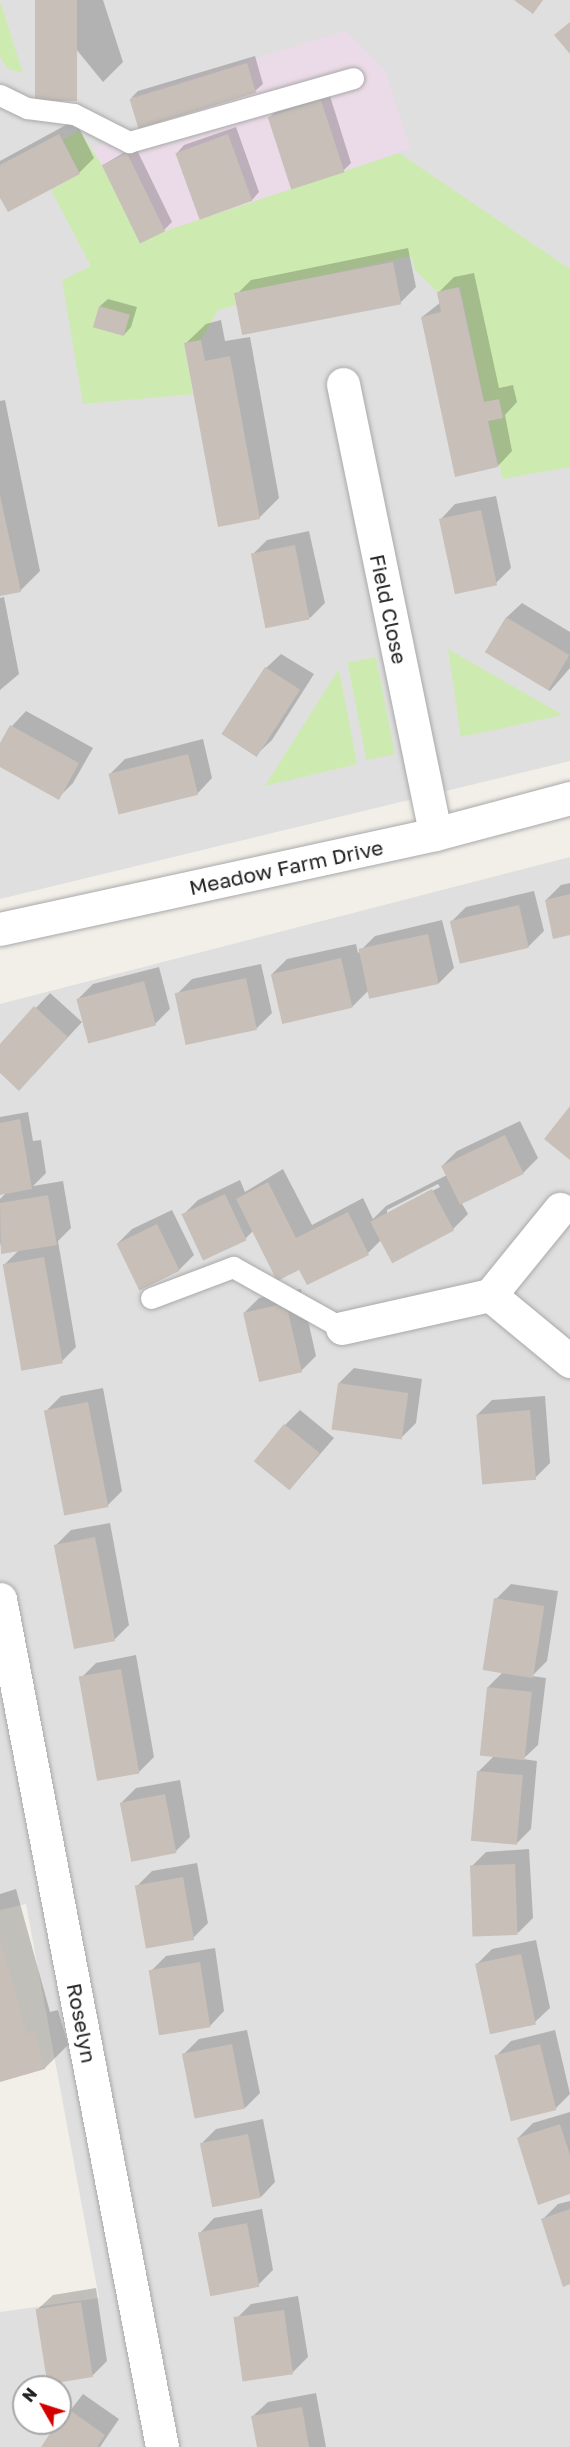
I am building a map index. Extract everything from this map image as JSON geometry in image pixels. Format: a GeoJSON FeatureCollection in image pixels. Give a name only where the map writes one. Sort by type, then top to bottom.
{"type":"FeatureCollection","features":[{"type":"Feature","properties":{"kind":"street","name":"Field Close"},"geometry":{"type":"LineString","coordinates":[[343,384],[435,834]]}},
{"type":"Feature","properties":{"kind":"street","name":"Meadow Farm Drive"},"geometry":{"type":"LineString","coordinates":[[0,929],[435,834],[570,798]]}},
{"type":"Feature","properties":{"kind":"street"},"geometry":{"type":"LineString","coordinates":[[342,1328],[490,1295],[560,1209]]}},
{"type":"Feature","properties":{"kind":"street"},"geometry":{"type":"LineString","coordinates":[[490,1295],[570,1360]]}},
{"type":"Feature","properties":{"kind":"street","name":"Roselyn"},"geometry":{"type":"LineString","coordinates":[[0,1599],[162,2447]]}},
{"type":"Feature","properties":{"kind":"lane"},"geometry":{"type":"LineString","coordinates":[[0,95],[27,108],[75,114],[129,142],[353,78]]}},
{"type":"Feature","properties":{"kind":"lane"},"geometry":{"type":"LineString","coordinates":[[151,1298],[233,1267],[342,1328]]}},
{"type":"Feature","properties":{"kind":"shaded area"},"geometry":{"type":"Polygon","coordinates":[[[0,0],[570,0],[570,761],[0,899],[0,0]],[[345,32],[129,98],[138,128],[92,150],[345,32]]]}},
{"type":"Feature","properties":{"kind":"shaded area"},"geometry":{"type":"Polygon","coordinates":[[[345,31],[385,71],[410,148],[140,243],[92,149],[138,128],[129,98],[345,31]]]}},
{"type":"Feature","properties":{"kind":"shaded area"},"geometry":{"type":"Polygon","coordinates":[[[570,857],[570,2447],[0,2447],[0,2312],[99,2298],[26,1904],[0,1910],[0,1004],[570,857]]]}},
{"type":"Feature","properties":{"kind":"green space"},"geometry":{"type":"Polygon","coordinates":[[[0,1],[23,73],[8,69],[0,57],[0,1]]]}},
{"type":"Feature","properties":{"kind":"green space"},"geometry":{"type":"Polygon","coordinates":[[[79,130],[102,165],[140,243],[165,231],[399,153],[570,269],[570,467],[503,479],[488,421],[503,418],[499,399],[484,402],[460,287],[437,292],[415,270],[411,256],[235,295],[236,305],[218,310],[201,340],[184,343],[193,394],[83,404],[62,280],[91,266],[51,190],[80,174],[63,140],[79,130]]]}},
{"type":"Feature","properties":{"kind":"green space"},"geometry":{"type":"Polygon","coordinates":[[[448,649],[563,715],[461,737],[448,649]]]}},
{"type":"Feature","properties":{"kind":"green space"},"geometry":{"type":"Polygon","coordinates":[[[376,657],[395,754],[366,760],[348,663],[376,657]]]}},
{"type":"Feature","properties":{"kind":"green space"},"geometry":{"type":"Polygon","coordinates":[[[339,669],[357,764],[265,786],[339,669]]]}},
{"type":"Feature","properties":{"kind":"building"},"geometry":{"type":"Polygon","coordinates":[[[35,0],[77,0],[77,101],[35,101],[35,0]]]}},
{"type":"Feature","properties":{"kind":"building"},"geometry":{"type":"Polygon","coordinates":[[[514,0],[543,0],[533,14],[514,0]]]}},
{"type":"Feature","properties":{"kind":"building"},"geometry":{"type":"Polygon","coordinates":[[[570,22],[570,54],[554,35],[570,22]]]}},
{"type":"Feature","properties":{"kind":"building"},"geometry":{"type":"Polygon","coordinates":[[[247,63],[256,93],[138,129],[129,99],[247,63]]]}},
{"type":"Feature","properties":{"kind":"building"},"geometry":{"type":"Polygon","coordinates":[[[321,100],[344,172],[291,190],[268,117],[321,100]]]}},
{"type":"Feature","properties":{"kind":"building"},"geometry":{"type":"Polygon","coordinates":[[[59,134],[80,174],[8,212],[0,198],[0,165],[59,134]]]}},
{"type":"Feature","properties":{"kind":"building"},"geometry":{"type":"Polygon","coordinates":[[[228,134],[252,201],[200,220],[175,153],[228,134]]]}},
{"type":"Feature","properties":{"kind":"building"},"geometry":{"type":"Polygon","coordinates":[[[127,153],[165,231],[140,243],[102,165],[127,153]]]}},
{"type":"Feature","properties":{"kind":"building"},"geometry":{"type":"Polygon","coordinates":[[[393,262],[401,304],[242,335],[234,293],[393,262]]]}},
{"type":"Feature","properties":{"kind":"building"},"geometry":{"type":"Polygon","coordinates":[[[459,287],[484,402],[499,399],[503,418],[488,421],[498,467],[455,477],[421,317],[441,312],[437,292],[459,287]]]}},
{"type":"Feature","properties":{"kind":"building"},"geometry":{"type":"Polygon","coordinates":[[[99,306],[130,315],[124,336],[93,327],[99,306]]]}},
{"type":"Feature","properties":{"kind":"building"},"geometry":{"type":"Polygon","coordinates":[[[201,340],[205,361],[230,356],[260,519],[218,527],[184,343],[201,340]]]}},
{"type":"Feature","properties":{"kind":"building"},"geometry":{"type":"Polygon","coordinates":[[[0,495],[21,592],[0,596],[0,495]]]}},
{"type":"Feature","properties":{"kind":"building"},"geometry":{"type":"Polygon","coordinates":[[[481,510],[497,585],[455,594],[439,519],[481,510]]]}},
{"type":"Feature","properties":{"kind":"building"},"geometry":{"type":"Polygon","coordinates":[[[295,545],[310,620],[265,628],[251,554],[295,545]]]}},
{"type":"Feature","properties":{"kind":"building"},"geometry":{"type":"Polygon","coordinates":[[[506,617],[569,655],[548,690],[485,652],[506,617]]]}},
{"type":"Feature","properties":{"kind":"building"},"geometry":{"type":"Polygon","coordinates":[[[265,667],[300,690],[257,757],[221,734],[265,667]]]}},
{"type":"Feature","properties":{"kind":"building"},"geometry":{"type":"Polygon","coordinates":[[[10,725],[79,763],[59,800],[0,767],[0,743],[10,725]]]}},
{"type":"Feature","properties":{"kind":"building"},"geometry":{"type":"Polygon","coordinates":[[[188,754],[198,795],[119,815],[108,774],[188,754]]]}},
{"type":"Feature","properties":{"kind":"building"},"geometry":{"type":"Polygon","coordinates":[[[570,894],[570,935],[553,939],[545,900],[570,894]]]}},
{"type":"Feature","properties":{"kind":"building"},"geometry":{"type":"Polygon","coordinates":[[[519,905],[529,948],[460,964],[450,921],[519,905]]]}},
{"type":"Feature","properties":{"kind":"building"},"geometry":{"type":"Polygon","coordinates":[[[428,934],[439,984],[369,999],[359,949],[428,934]]]}},
{"type":"Feature","properties":{"kind":"building"},"geometry":{"type":"Polygon","coordinates":[[[341,958],[352,1008],[282,1024],[271,974],[341,958]]]}},
{"type":"Feature","properties":{"kind":"building"},"geometry":{"type":"Polygon","coordinates":[[[246,978],[257,1030],[186,1045],[175,993],[246,978]]]}},
{"type":"Feature","properties":{"kind":"building"},"geometry":{"type":"Polygon","coordinates":[[[144,981],[156,1025],[88,1044],[76,999],[144,981]]]}},
{"type":"Feature","properties":{"kind":"building"},"geometry":{"type":"Polygon","coordinates":[[[34,1006],[68,1037],[19,1091],[0,1073],[0,1044],[34,1006]]]}},
{"type":"Feature","properties":{"kind":"building"},"geometry":{"type":"Polygon","coordinates":[[[570,1106],[570,1160],[544,1139],[570,1106]]]}},
{"type":"Feature","properties":{"kind":"building"},"geometry":{"type":"Polygon","coordinates":[[[20,1119],[32,1189],[0,1195],[0,1123],[20,1119]]]}},
{"type":"Feature","properties":{"kind":"building"},"geometry":{"type":"Polygon","coordinates":[[[505,1135],[524,1174],[460,1205],[441,1166],[505,1135]]]}},
{"type":"Feature","properties":{"kind":"building"},"geometry":{"type":"Polygon","coordinates":[[[268,1182],[296,1238],[348,1212],[369,1255],[307,1285],[299,1270],[277,1281],[236,1199],[268,1182]]]}},
{"type":"Feature","properties":{"kind":"building"},"geometry":{"type":"Polygon","coordinates":[[[432,1189],[454,1230],[392,1263],[370,1222],[432,1189]]]}},
{"type":"Feature","properties":{"kind":"building"},"geometry":{"type":"Polygon","coordinates":[[[225,1194],[247,1240],[203,1261],[181,1214],[225,1194]]]}},
{"type":"Feature","properties":{"kind":"building"},"geometry":{"type":"Polygon","coordinates":[[[48,1195],[57,1245],[1,1254],[0,1203],[48,1195]]]}},
{"type":"Feature","properties":{"kind":"building"},"geometry":{"type":"Polygon","coordinates":[[[157,1224],[180,1271],[139,1290],[117,1244],[157,1224]]]}},
{"type":"Feature","properties":{"kind":"building"},"geometry":{"type":"Polygon","coordinates":[[[44,1257],[63,1363],[21,1371],[3,1264],[44,1257]]]}},
{"type":"Feature","properties":{"kind":"building"},"geometry":{"type":"Polygon","coordinates":[[[286,1303],[302,1372],[259,1382],[243,1313],[286,1303]]]}},
{"type":"Feature","properties":{"kind":"building"},"geometry":{"type":"Polygon","coordinates":[[[338,1383],[408,1393],[402,1439],[331,1430],[338,1383]]]}},
{"type":"Feature","properties":{"kind":"building"},"geometry":{"type":"Polygon","coordinates":[[[88,1402],[108,1507],[64,1516],[44,1411],[88,1402]]]}},
{"type":"Feature","properties":{"kind":"building"},"geometry":{"type":"Polygon","coordinates":[[[530,1410],[536,1480],[482,1484],[476,1415],[530,1410]]]}},
{"type":"Feature","properties":{"kind":"building"},"geometry":{"type":"Polygon","coordinates":[[[284,1424],[320,1453],[290,1490],[254,1461],[284,1424]]]}},
{"type":"Feature","properties":{"kind":"building"},"geometry":{"type":"Polygon","coordinates":[[[95,1537],[115,1641],[74,1649],[54,1545],[95,1537]]]}},
{"type":"Feature","properties":{"kind":"building"},"geometry":{"type":"Polygon","coordinates":[[[494,1598],[544,1606],[533,1678],[483,1670],[494,1598]]]}},
{"type":"Feature","properties":{"kind":"building"},"geometry":{"type":"Polygon","coordinates":[[[121,1669],[139,1773],[97,1781],[79,1676],[121,1669]]]}},
{"type":"Feature","properties":{"kind":"building"},"geometry":{"type":"Polygon","coordinates":[[[487,1687],[532,1692],[525,1760],[480,1756],[487,1687]]]}},
{"type":"Feature","properties":{"kind":"building"},"geometry":{"type":"Polygon","coordinates":[[[477,1771],[523,1775],[517,1845],[471,1841],[477,1771]]]}},
{"type":"Feature","properties":{"kind":"building"},"geometry":{"type":"Polygon","coordinates":[[[165,1794],[176,1853],[131,1862],[120,1803],[165,1794]]]}},
{"type":"Feature","properties":{"kind":"building"},"geometry":{"type":"Polygon","coordinates":[[[515,1864],[517,1935],[473,1937],[470,1866],[515,1864]]]}},
{"type":"Feature","properties":{"kind":"building"},"geometry":{"type":"Polygon","coordinates":[[[183,1877],[194,1940],[146,1949],[135,1886],[183,1877]]]}},
{"type":"Feature","properties":{"kind":"building"},"geometry":{"type":"Polygon","coordinates":[[[0,1940],[27,2034],[35,2032],[45,2069],[0,2082],[0,1940]]]}},
{"type":"Feature","properties":{"kind":"building"},"geometry":{"type":"Polygon","coordinates":[[[521,1954],[536,2024],[490,2034],[475,1964],[521,1954]]]}},
{"type":"Feature","properties":{"kind":"building"},"geometry":{"type":"Polygon","coordinates":[[[200,1962],[210,2027],[159,2035],[149,1970],[200,1962]]]}},
{"type":"Feature","properties":{"kind":"building"},"geometry":{"type":"Polygon","coordinates":[[[232,2044],[245,2109],[195,2119],[182,2054],[232,2044]]]}},
{"type":"Feature","properties":{"kind":"building"},"geometry":{"type":"Polygon","coordinates":[[[540,2044],[556,2110],[511,2121],[494,2055],[540,2044]]]}},
{"type":"Feature","properties":{"kind":"building"},"geometry":{"type":"Polygon","coordinates":[[[560,2124],[570,2155],[570,2194],[538,2205],[517,2138],[560,2124]]]}},
{"type":"Feature","properties":{"kind":"building"},"geometry":{"type":"Polygon","coordinates":[[[248,2134],[260,2198],[212,2207],[200,2143],[248,2134]]]}},
{"type":"Feature","properties":{"kind":"building"},"geometry":{"type":"Polygon","coordinates":[[[570,2209],[570,2284],[563,2287],[541,2219],[570,2209]]]}},
{"type":"Feature","properties":{"kind":"building"},"geometry":{"type":"Polygon","coordinates":[[[247,2223],[259,2287],[210,2296],[198,2233],[247,2223]]]}},
{"type":"Feature","properties":{"kind":"building"},"geometry":{"type":"Polygon","coordinates":[[[81,2302],[93,2377],[72,2380],[72,2375],[46,2375],[36,2309],[81,2302]]]}},
{"type":"Feature","properties":{"kind":"building"},"geometry":{"type":"Polygon","coordinates":[[[284,2310],[293,2374],[243,2381],[233,2317],[284,2310]]]}},
{"type":"Feature","properties":{"kind":"building"},"geometry":{"type":"Polygon","coordinates":[[[302,2407],[309,2447],[257,2447],[251,2416],[302,2407]]]}},
{"type":"Feature","properties":{"kind":"building"},"geometry":{"type":"Polygon","coordinates":[[[72,2412],[105,2435],[97,2447],[41,2447],[49,2435],[72,2435],[72,2412]]]}}]}
